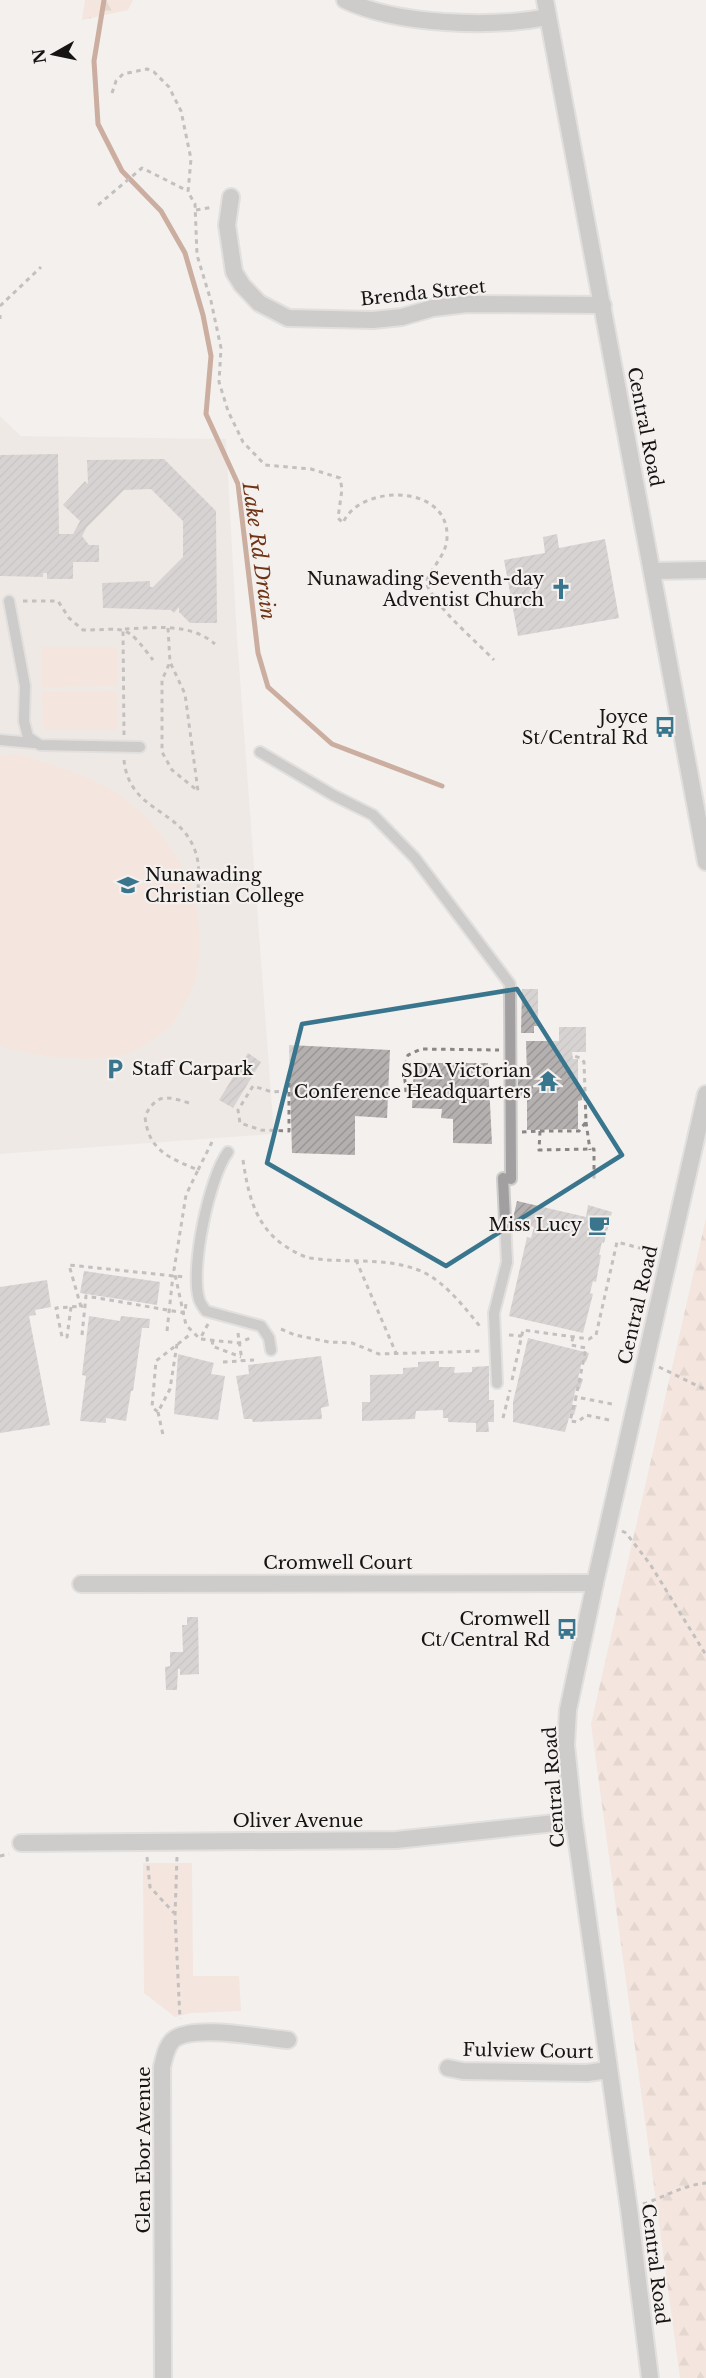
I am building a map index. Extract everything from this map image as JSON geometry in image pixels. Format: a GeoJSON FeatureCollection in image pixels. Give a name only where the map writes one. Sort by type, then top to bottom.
{"type":"FeatureCollection","features":[{"type":"Feature","properties":{"kind":"street"},"geometry":{"type":"LineString","coordinates":[[345,0],[399,16],[444,21],[519,22],[548,17]]}},
{"type":"Feature","properties":{"kind":"street","name":"Central Road"},"geometry":{"type":"LineString","coordinates":[[545,0],[706,862]]}},
{"type":"Feature","properties":{"kind":"street","name":"Brenda Street"},"geometry":{"type":"LineString","coordinates":[[231,197],[226,225],[234,272],[242,285],[259,303],[288,318],[389,319],[433,308],[467,304],[603,305]]}},
{"type":"Feature","properties":{"kind":"street"},"geometry":{"type":"LineString","coordinates":[[652,571],[706,570]]}},
{"type":"Feature","properties":{"kind":"street","name":"Central Road"},"geometry":{"type":"LineString","coordinates":[[650,2378],[629,2209],[574,1821],[566,1745],[568,1710],[595,1583],[706,1094]]}},
{"type":"Feature","properties":{"kind":"street","name":"Cromwell Court"},"geometry":{"type":"LineString","coordinates":[[81,1584],[595,1583]]}},
{"type":"Feature","properties":{"kind":"street","name":"Oliver Avenue"},"geometry":{"type":"LineString","coordinates":[[21,1843],[396,1840],[574,1821]]}},
{"type":"Feature","properties":{"kind":"street"},"geometry":{"type":"LineString","coordinates":[[181,2035],[214,2033],[288,2040]]}},
{"type":"Feature","properties":{"kind":"street","name":"Glen Ebor Avenue"},"geometry":{"type":"LineString","coordinates":[[163,2378],[162,2067],[165,2052],[172,2041],[181,2035]]}},
{"type":"Feature","properties":{"kind":"street","name":"Fulview Court"},"geometry":{"type":"LineString","coordinates":[[448,2068],[464,2071],[586,2073],[608,2070]]}},
{"type":"Feature","properties":{"kind":"lane"},"geometry":{"type":"LineString","coordinates":[[9,601],[25,686],[25,731],[34,743]]}},
{"type":"Feature","properties":{"kind":"lane"},"geometry":{"type":"LineString","coordinates":[[0,740],[40,745],[140,747]]}},
{"type":"Feature","properties":{"kind":"lane"},"geometry":{"type":"LineString","coordinates":[[260,752],[333,795],[374,815],[415,858],[510,984],[511,1132],[507,1179],[507,1262],[490,1333],[497,1383]]}},
{"type":"Feature","properties":{"kind":"lane"},"geometry":{"type":"LineString","coordinates":[[228,1152],[217,1172],[205,1216],[198,1271],[198,1297],[206,1311],[248,1321],[265,1330],[271,1350]]}},
{"type":"Feature","properties":{"kind":"path"},"geometry":{"type":"LineString","coordinates":[[112,93],[116,81],[123,74],[147,69],[154,72],[169,87],[182,111],[191,159],[189,192],[195,204],[197,255],[211,301],[221,348],[219,382],[228,411],[243,442],[265,465],[311,470],[340,478],[342,489],[338,518],[343,523],[353,507],[362,502],[380,498],[400,495],[421,498],[434,506],[443,518],[447,537],[444,552],[426,583],[449,614],[494,660]]}},
{"type":"Feature","properties":{"kind":"path"},"geometry":{"type":"LineString","coordinates":[[98,205],[142,168],[189,192]]}},
{"type":"Feature","properties":{"kind":"path"},"geometry":{"type":"LineString","coordinates":[[0,306],[41,267]]}},
{"type":"Feature","properties":{"kind":"path"},"geometry":{"type":"LineString","coordinates":[[9,601],[58,601],[69,618],[83,630],[168,628],[194,630],[215,644]]}},
{"type":"Feature","properties":{"kind":"path"},"geometry":{"type":"LineString","coordinates":[[168,628],[170,662],[185,694],[198,791],[168,765],[162,752],[162,680],[170,662]]}},
{"type":"Feature","properties":{"kind":"path"},"geometry":{"type":"LineString","coordinates":[[123,629],[130,632],[153,660]]}},
{"type":"Feature","properties":{"kind":"path"},"geometry":{"type":"LineString","coordinates":[[123,629],[125,768],[135,791],[147,804],[179,826],[191,841],[198,863],[198,890]]}},
{"type":"Feature","properties":{"kind":"path"},"geometry":{"type":"LineString","coordinates":[[406,1092],[404,1070],[408,1055],[413,1052],[421,1049],[510,1050]]}},
{"type":"Feature","properties":{"kind":"path"},"geometry":{"type":"LineString","coordinates":[[574,1056],[581,1058],[584,1062],[586,1122],[590,1150]]}},
{"type":"Feature","properties":{"kind":"path"},"geometry":{"type":"LineString","coordinates":[[289,1083],[290,1131],[261,1130],[240,1123],[238,1110],[253,1086],[273,1092],[289,1091]]}},
{"type":"Feature","properties":{"kind":"path"},"geometry":{"type":"LineString","coordinates":[[189,1103],[165,1097],[157,1100],[146,1116],[146,1126],[159,1150],[168,1157],[198,1170]]}},
{"type":"Feature","properties":{"kind":"path"},"geometry":{"type":"LineString","coordinates":[[511,1132],[579,1131],[586,1122]]}},
{"type":"Feature","properties":{"kind":"path"},"geometry":{"type":"LineString","coordinates":[[540,1131],[539,1150],[594,1149],[594,1179]]}},
{"type":"Feature","properties":{"kind":"path"},"geometry":{"type":"LineString","coordinates":[[167,1330],[186,1195],[212,1142]]}},
{"type":"Feature","properties":{"kind":"path"},"geometry":{"type":"LineString","coordinates":[[243,1160],[247,1189],[256,1214],[263,1227],[292,1251],[308,1258],[375,1260],[421,1271],[434,1278],[490,1333],[522,1336]]}},
{"type":"Feature","properties":{"kind":"path"},"geometry":{"type":"LineString","coordinates":[[503,1418],[524,1330],[589,1339],[596,1335],[616,1242],[647,1250]]}},
{"type":"Feature","properties":{"kind":"path"},"geometry":{"type":"LineString","coordinates":[[356,1260],[396,1353]]}},
{"type":"Feature","properties":{"kind":"path"},"geometry":{"type":"LineString","coordinates":[[83,1306],[69,1264],[174,1276]]}},
{"type":"Feature","properties":{"kind":"path"},"geometry":{"type":"LineString","coordinates":[[174,1276],[186,1325],[192,1333],[200,1339],[239,1343]]}},
{"type":"Feature","properties":{"kind":"path"},"geometry":{"type":"LineString","coordinates":[[82,1335],[83,1306],[86,1296],[183,1312]]}},
{"type":"Feature","properties":{"kind":"path"},"geometry":{"type":"LineString","coordinates":[[183,1312],[185,1313],[186,1301]]}},
{"type":"Feature","properties":{"kind":"path"},"geometry":{"type":"LineString","coordinates":[[71,1307],[67,1338],[62,1337],[56,1308],[83,1306]]}},
{"type":"Feature","properties":{"kind":"path"},"geometry":{"type":"LineString","coordinates":[[200,1339],[213,1314]]}},
{"type":"Feature","properties":{"kind":"path"},"geometry":{"type":"LineString","coordinates":[[235,1318],[242,1359]]}},
{"type":"Feature","properties":{"kind":"path"},"geometry":{"type":"LineString","coordinates":[[265,1330],[273,1324],[286,1333],[328,1342],[352,1343],[379,1354],[486,1351],[490,1333]]}},
{"type":"Feature","properties":{"kind":"path"},"geometry":{"type":"LineString","coordinates":[[163,1435],[158,1412],[152,1407],[156,1361],[192,1333]]}},
{"type":"Feature","properties":{"kind":"path"},"geometry":{"type":"LineString","coordinates":[[573,1337],[572,1345],[586,1348],[570,1420],[578,1422],[586,1415],[609,1420]]}},
{"type":"Feature","properties":{"kind":"path"},"geometry":{"type":"LineString","coordinates":[[213,1340],[212,1346],[242,1359]]}},
{"type":"Feature","properties":{"kind":"path"},"geometry":{"type":"LineString","coordinates":[[158,1412],[170,1389],[177,1344]]}},
{"type":"Feature","properties":{"kind":"path"},"geometry":{"type":"LineString","coordinates":[[224,1362],[254,1360]]}},
{"type":"Feature","properties":{"kind":"path"},"geometry":{"type":"LineString","coordinates":[[644,1366],[664,1368],[706,1390]]}},
{"type":"Feature","properties":{"kind":"path"},"geometry":{"type":"LineString","coordinates":[[576,1397],[612,1404]]}},
{"type":"Feature","properties":{"kind":"path"},"geometry":{"type":"LineString","coordinates":[[608,1526],[626,1533],[650,1564],[706,1656]]}},
{"type":"Feature","properties":{"kind":"path"},"geometry":{"type":"LineString","coordinates":[[177,1841],[175,1915],[181,2035]]}},
{"type":"Feature","properties":{"kind":"path"},"geometry":{"type":"LineString","coordinates":[[146,1842],[150,1887],[175,1915]]}},
{"type":"Feature","properties":{"kind":"path"},"geometry":{"type":"LineString","coordinates":[[629,2209],[662,2198],[688,2185],[706,2183]]}},
{"type":"Feature","properties":{"kind":"highlighted area"},"geometry":{"type":"Polygon","coordinates":[[[517,989],[622,1155],[446,1266],[267,1163],[302,1024],[517,989]]]}},
{"type":"Feature","properties":{"kind":"shaded area","name":"Nunawading Christian College"},"geometry":{"type":"Polygon","coordinates":[[[0,416],[21,436],[226,439],[237,637],[274,1134],[0,1154],[0,416]]]}},
{"type":"Feature","properties":{"kind":"green space"},"geometry":{"type":"Polygon","coordinates":[[[85,0],[133,0],[128,10],[82,20],[85,0]]]}},
{"type":"Feature","properties":{"kind":"green space"},"geometry":{"type":"Polygon","coordinates":[[[42,647],[117,647],[117,686],[42,687],[42,647]]]}},
{"type":"Feature","properties":{"kind":"green space"},"geometry":{"type":"Polygon","coordinates":[[[117,691],[117,730],[43,730],[42,692],[117,691]]]}},
{"type":"Feature","properties":{"kind":"green space"},"geometry":{"type":"Polygon","coordinates":[[[17,754],[85,777],[122,797],[156,828],[174,853],[188,881],[196,906],[199,930],[198,967],[192,990],[172,1024],[138,1049],[106,1058],[88,1059],[51,1057],[0,1046],[0,755],[17,754]]]}},
{"type":"Feature","properties":{"kind":"green space"},"geometry":{"type":"Polygon","coordinates":[[[706,1218],[706,2378],[680,2378],[591,1724],[706,1218]]]}},
{"type":"Feature","properties":{"kind":"green space"},"geometry":{"type":"Polygon","coordinates":[[[143,1863],[192,1863],[193,1976],[239,1976],[241,2011],[191,2013],[175,2017],[144,1993],[143,1863]]]}},
{"type":"Feature","properties":{"kind":"building"},"geometry":{"type":"Polygon","coordinates":[[[58,454],[59,534],[73,534],[80,521],[63,505],[85,481],[88,484],[87,460],[164,459],[216,511],[217,623],[190,623],[179,612],[179,607],[174,613],[171,610],[103,608],[102,583],[150,581],[150,587],[153,587],[183,557],[183,521],[151,489],[124,490],[87,527],[82,536],[89,545],[99,545],[99,562],[73,562],[73,579],[47,579],[47,573],[43,573],[43,577],[0,576],[0,455],[58,454]]]}},
{"type":"Feature","properties":{"kind":"building","name":"Nunawading Seventh-day Adventist Church"},"geometry":{"type":"Polygon","coordinates":[[[557,534],[559,548],[605,539],[619,618],[518,636],[504,560],[545,553],[543,537],[557,534]]]}},
{"type":"Feature","properties":{"kind":"building"},"geometry":{"type":"Polygon","coordinates":[[[522,989],[538,989],[538,1026],[534,1026],[534,1033],[521,1033],[522,989]]]}},
{"type":"Feature","properties":{"kind":"building","name":"SDA Victorian Conference Headquarters"},"geometry":{"type":"Polygon","coordinates":[[[559,1027],[586,1027],[586,1052],[572,1052],[573,1059],[578,1059],[578,1085],[581,1085],[583,1093],[582,1100],[578,1101],[578,1129],[527,1130],[527,1097],[518,1097],[518,1076],[527,1076],[526,1041],[559,1041],[559,1027]]]}},
{"type":"Feature","properties":{"kind":"building"},"geometry":{"type":"Polygon","coordinates":[[[289,1045],[390,1050],[387,1118],[355,1116],[355,1155],[292,1153],[289,1045]]]}},
{"type":"Feature","properties":{"kind":"building"},"geometry":{"type":"Polygon","coordinates":[[[248,1053],[261,1062],[233,1108],[219,1100],[248,1053]]]}},
{"type":"Feature","properties":{"kind":"building"},"geometry":{"type":"Polygon","coordinates":[[[414,1063],[488,1063],[492,1144],[453,1143],[453,1119],[441,1118],[442,1109],[412,1108],[414,1063]]]}},
{"type":"Feature","properties":{"kind":"building"},"geometry":{"type":"Polygon","coordinates":[[[517,1201],[586,1217],[588,1205],[612,1212],[604,1243],[602,1242],[596,1282],[593,1281],[590,1293],[593,1294],[583,1333],[509,1316],[527,1237],[531,1238],[534,1227],[512,1223],[517,1201]]]}},
{"type":"Feature","properties":{"kind":"building"},"geometry":{"type":"Polygon","coordinates":[[[84,1271],[160,1282],[157,1305],[80,1293],[84,1271]]]}},
{"type":"Feature","properties":{"kind":"building"},"geometry":{"type":"Polygon","coordinates":[[[47,1280],[51,1307],[35,1310],[36,1315],[29,1316],[50,1425],[0,1433],[0,1287],[47,1280]]]}},
{"type":"Feature","properties":{"kind":"building"},"geometry":{"type":"Polygon","coordinates":[[[89,1316],[120,1321],[121,1316],[150,1319],[149,1328],[142,1328],[133,1391],[131,1391],[126,1421],[106,1418],[106,1423],[80,1421],[86,1376],[82,1375],[89,1316]]]}},
{"type":"Feature","properties":{"kind":"building"},"geometry":{"type":"Polygon","coordinates":[[[528,1338],[589,1353],[586,1362],[582,1361],[578,1378],[583,1379],[580,1389],[576,1388],[572,1405],[577,1405],[574,1415],[570,1414],[565,1432],[513,1422],[513,1402],[528,1338]]]}},
{"type":"Feature","properties":{"kind":"building"},"geometry":{"type":"Polygon","coordinates":[[[178,1354],[214,1363],[211,1374],[225,1376],[218,1420],[174,1414],[178,1354]]]}},
{"type":"Feature","properties":{"kind":"building"},"geometry":{"type":"Polygon","coordinates":[[[321,1356],[329,1406],[321,1408],[322,1419],[253,1422],[252,1419],[244,1419],[236,1376],[249,1374],[248,1365],[321,1356]]]}},
{"type":"Feature","properties":{"kind":"building"},"geometry":{"type":"Polygon","coordinates":[[[439,1361],[439,1367],[455,1367],[454,1373],[472,1372],[472,1367],[489,1366],[489,1400],[494,1400],[494,1422],[488,1422],[489,1432],[476,1432],[476,1423],[448,1422],[448,1418],[443,1418],[443,1410],[416,1411],[415,1419],[362,1421],[362,1402],[370,1402],[370,1375],[403,1374],[403,1368],[418,1367],[418,1362],[439,1361]]]}},
{"type":"Feature","properties":{"kind":"building"},"geometry":{"type":"Polygon","coordinates":[[[187,1617],[198,1617],[199,1674],[180,1675],[180,1669],[178,1669],[177,1690],[166,1690],[165,1667],[170,1666],[170,1652],[183,1652],[182,1625],[187,1625],[187,1617]]]}},
{"type":"Feature","properties":{"kind":"waterway","name":"Lake Rd Drain"},"geometry":{"type":"LineString","coordinates":[[104,0],[94,61],[98,124],[122,171],[161,211],[185,253],[203,315],[211,356],[206,414],[238,484],[258,653],[268,687],[332,744],[442,786]]}},
{"type":"Feature","properties":{"kind":"place","name":"Nunawading Seventh-day Adventist Church"},"geometry":{"type":"Point","coordinates":[561,589]}},
{"type":"Feature","properties":{"kind":"place","name":"Joyce St/Central Rd"},"geometry":{"type":"Point","coordinates":[665,727]}},
{"type":"Feature","properties":{"kind":"place","name":"Nunawading Christian College"},"geometry":{"type":"Point","coordinates":[128,885]}},
{"type":"Feature","properties":{"kind":"place","name":"Staff Carpark"},"geometry":{"type":"Point","coordinates":[115,1069]}},
{"type":"Feature","properties":{"kind":"place","name":"SDA Victorian Conference Headquarters"},"geometry":{"type":"Point","coordinates":[548,1081]}},
{"type":"Feature","properties":{"kind":"place","name":"Miss Lucy"},"geometry":{"type":"Point","coordinates":[599,1225]}},
{"type":"Feature","properties":{"kind":"place","name":"Cromwell Ct/Central Rd"},"geometry":{"type":"Point","coordinates":[567,1629]}}]}
